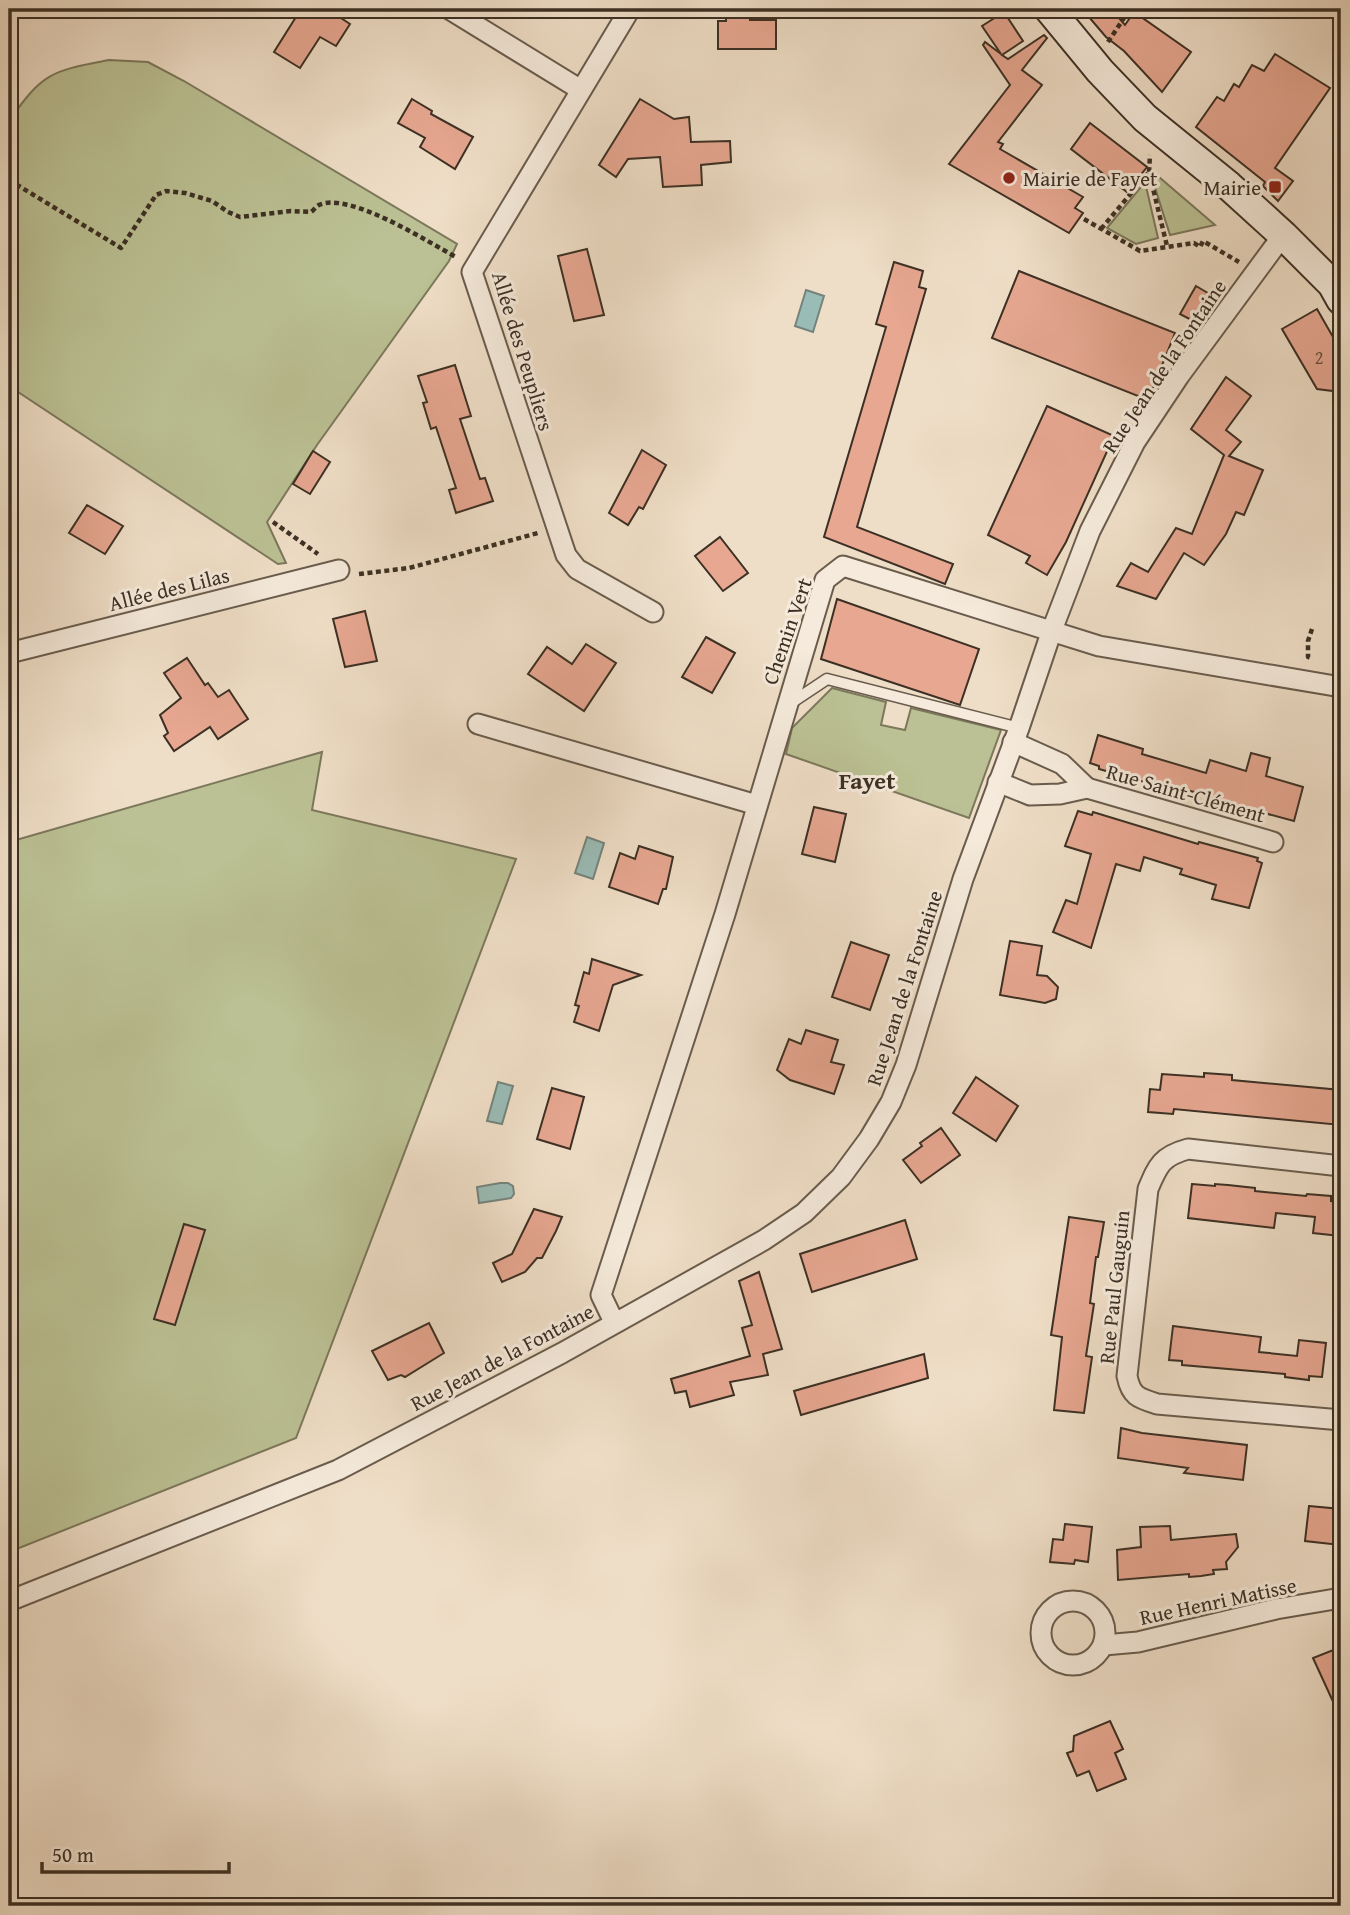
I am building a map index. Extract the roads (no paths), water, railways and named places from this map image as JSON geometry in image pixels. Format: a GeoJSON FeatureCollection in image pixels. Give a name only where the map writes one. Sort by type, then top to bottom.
{"type":"FeatureCollection","features":[{"type":"Feature","properties":{"kind":"main road"},"geometry":{"type":"LineString","coordinates":[[1049,9],[1100,71],[1158,131],[1229,186],[1332,284],[1341,300]]}},
{"type":"Feature","properties":{"kind":"street"},"geometry":{"type":"LineString","coordinates":[[449,9],[581,90]]}},
{"type":"Feature","properties":{"kind":"street","name":"Allée des Peupliers"},"geometry":{"type":"LineString","coordinates":[[630,9],[472,272],[566,555],[577,569],[653,612]]}},
{"type":"Feature","properties":{"kind":"street","name":"Rue Jean de la Fontaine"},"geometry":{"type":"LineString","coordinates":[[9,1601],[338,1470],[562,1353],[753,1246],[804,1213],[841,1177],[869,1139],[891,1102],[906,1065],[963,879],[1090,531],[1135,442],[1179,376],[1283,236]]}},
{"type":"Feature","properties":{"kind":"street","name":"Chemin Vert"},"geometry":{"type":"LineString","coordinates":[[614,1322],[601,1295],[725,914],[825,580],[843,566],[989,613],[1052,630]]}},
{"type":"Feature","properties":{"kind":"street","name":"Allée des Lilas"},"geometry":{"type":"LineString","coordinates":[[9,653],[339,570]]}},
{"type":"Feature","properties":{"kind":"street"},"geometry":{"type":"LineString","coordinates":[[1052,630],[1099,646],[1341,687]]}},
{"type":"Feature","properties":{"kind":"street"},"geometry":{"type":"LineString","coordinates":[[478,724],[757,805]]}},
{"type":"Feature","properties":{"kind":"street","name":"Rue Saint-Clément"},"geometry":{"type":"LineString","coordinates":[[1016,735],[1062,764],[1087,788]]}},
{"type":"Feature","properties":{"kind":"street","name":"Rue Saint-Clément"},"geometry":{"type":"LineString","coordinates":[[998,782],[1030,795],[1087,788],[1273,842]]}},
{"type":"Feature","properties":{"kind":"street","name":"Rue Paul Gauguin"},"geometry":{"type":"LineString","coordinates":[[1341,1166],[1188,1149],[1170,1154],[1157,1167],[1148,1189],[1126,1376],[1130,1389],[1141,1399],[1157,1404],[1341,1420]]}},
{"type":"Feature","properties":{"kind":"street","name":"Rue Henri Matisse"},"geometry":{"type":"LineString","coordinates":[[1104,1645],[1138,1642],[1276,1609],[1341,1598]]}},
{"type":"Feature","properties":{"kind":"lane"},"geometry":{"type":"LineString","coordinates":[[786,706],[827,679],[1016,735]]}},
{"type":"Feature","properties":{"kind":"water"},"geometry":{"type":"Polygon","coordinates":[[[806,290],[824,296],[813,332],[795,326],[806,290]]]}},
{"type":"Feature","properties":{"kind":"water"},"geometry":{"type":"Polygon","coordinates":[[[587,837],[604,843],[593,879],[575,873],[587,837]]]}},
{"type":"Feature","properties":{"kind":"water"},"geometry":{"type":"Polygon","coordinates":[[[498,1082],[513,1086],[502,1124],[487,1121],[498,1082]]]}},
{"type":"Feature","properties":{"kind":"water"},"geometry":{"type":"Polygon","coordinates":[[[500,1183],[513,1186],[514,1194],[511,1198],[479,1203],[477,1187],[500,1183]]]}},
{"type":"Feature","properties":{"kind":"place","name":"Mairie de Fayet"},"geometry":{"type":"Point","coordinates":[1009,178]}},
{"type":"Feature","properties":{"kind":"place","name":"Mairie"},"geometry":{"type":"Point","coordinates":[1275,187]}},
{"type":"Feature","properties":{"kind":"district","name":"Fayet"},"geometry":{"type":"Point","coordinates":[867,780]}}]}
